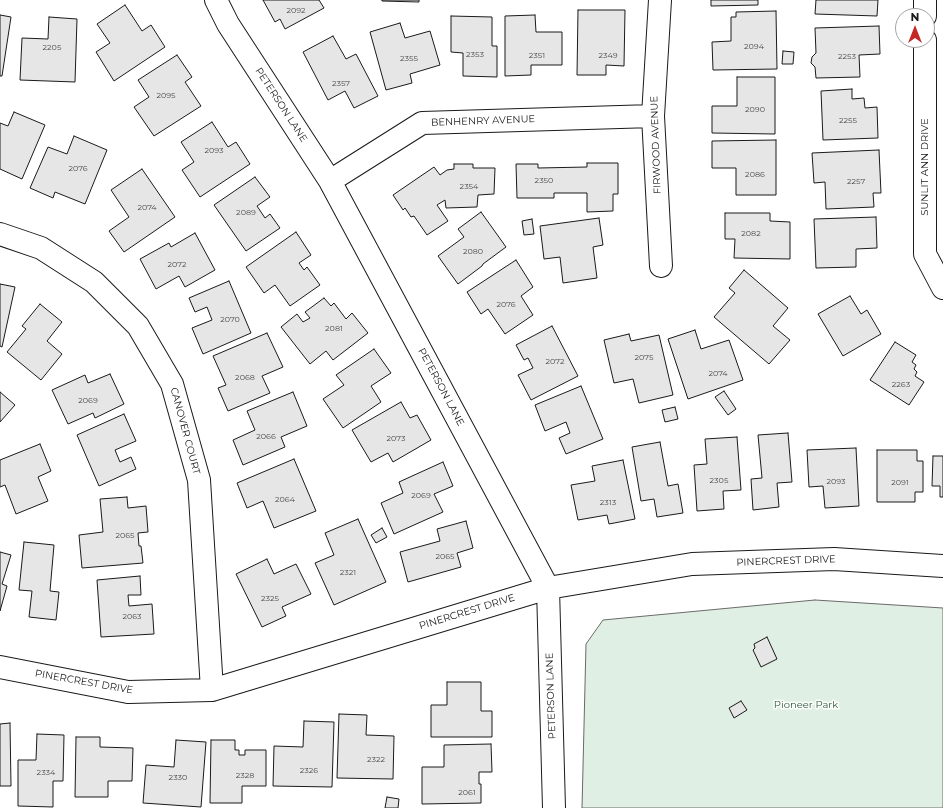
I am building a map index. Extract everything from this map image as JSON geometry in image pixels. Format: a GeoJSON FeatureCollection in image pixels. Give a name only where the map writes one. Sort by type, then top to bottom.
{"type":"FeatureCollection","features":[{"type":"Feature","properties":{"kind":"street","name":"PETERSON LANE"},"geometry":{"type":"LineString","coordinates":[[216,0],[228,24],[330,181],[548,588],[554,808]]}},
{"type":"Feature","properties":{"kind":"street","name":"FIRWOOD AVENUE"},"geometry":{"type":"LineString","coordinates":[[660,0],[653,116],[661,266]]}},
{"type":"Feature","properties":{"kind":"street","name":"SUNLIT ANN DRIVE"},"geometry":{"type":"LineString","coordinates":[[925,48],[924,254],[943,288]]}},
{"type":"Feature","properties":{"kind":"street","name":"BENHENRY AVENUE"},"geometry":{"type":"LineString","coordinates":[[330,181],[422,123],[653,116]]}},
{"type":"Feature","properties":{"kind":"street","name":"CANOVER COURT"},"geometry":{"type":"LineString","coordinates":[[0,234],[41,248],[94,282],[138,326],[172,384],[199,480],[212,690]]}},
{"type":"Feature","properties":{"kind":"street","name":"PINERCREST DRIVE"},"geometry":{"type":"LineString","coordinates":[[0,667],[128,692],[212,690],[548,588],[692,564],[834,559],[943,566]]}},
{"type":"Feature","properties":{"kind":"green space","name":"Pioneer Park"},"geometry":{"type":"Polygon","coordinates":[[[815,600],[943,608],[943,808],[582,808],[586,644],[603,620],[815,600]]]}},
{"type":"Feature","properties":{"kind":"building"},"geometry":{"type":"Polygon","coordinates":[[[263,0],[319,0],[324,8],[285,29],[280,19],[275,22],[263,0]]]}},
{"type":"Feature","properties":{"kind":"building"},"geometry":{"type":"Polygon","coordinates":[[[419,0],[419,2],[382,1],[419,0]]]}},
{"type":"Feature","properties":{"kind":"building"},"geometry":{"type":"Polygon","coordinates":[[[711,0],[758,0],[758,5],[711,6],[711,0]]]}},
{"type":"Feature","properties":{"kind":"building"},"geometry":{"type":"Polygon","coordinates":[[[816,0],[878,0],[877,16],[815,14],[816,0]]]}},
{"type":"Feature","properties":{"kind":"building"},"geometry":{"type":"Polygon","coordinates":[[[125,5],[142,31],[151,25],[165,47],[114,81],[96,52],[110,43],[97,24],[125,5]]]}},
{"type":"Feature","properties":{"kind":"building"},"geometry":{"type":"Polygon","coordinates":[[[578,10],[625,10],[624,66],[606,65],[606,75],[577,75],[578,10]]]}},
{"type":"Feature","properties":{"kind":"building"},"geometry":{"type":"Polygon","coordinates":[[[776,11],[777,69],[713,70],[712,42],[731,41],[731,17],[736,17],[736,12],[776,11]]]}},
{"type":"Feature","properties":{"kind":"building"},"geometry":{"type":"Polygon","coordinates":[[[0,15],[11,17],[2,76],[0,76],[0,15]]]}},
{"type":"Feature","properties":{"kind":"building"},"geometry":{"type":"Polygon","coordinates":[[[535,15],[536,32],[562,32],[562,65],[531,65],[531,75],[505,76],[505,16],[535,15]]]}},
{"type":"Feature","properties":{"kind":"building"},"geometry":{"type":"Polygon","coordinates":[[[451,16],[492,17],[492,46],[497,46],[497,77],[463,76],[463,53],[451,52],[451,16]]]}},
{"type":"Feature","properties":{"kind":"building"},"geometry":{"type":"Polygon","coordinates":[[[49,17],[77,19],[75,82],[20,80],[22,38],[48,39],[49,17]]]}},
{"type":"Feature","properties":{"kind":"building"},"geometry":{"type":"Polygon","coordinates":[[[400,23],[405,38],[430,31],[440,65],[410,74],[412,83],[386,90],[370,32],[400,23]]]}},
{"type":"Feature","properties":{"kind":"building"},"geometry":{"type":"Polygon","coordinates":[[[879,26],[880,54],[859,55],[860,77],[816,78],[815,67],[811,63],[812,57],[816,53],[815,28],[879,26]]]}},
{"type":"Feature","properties":{"kind":"building"},"geometry":{"type":"Polygon","coordinates":[[[333,36],[346,59],[356,54],[378,96],[354,108],[345,91],[328,100],[303,52],[333,36]]]}},
{"type":"Feature","properties":{"kind":"building"},"geometry":{"type":"Polygon","coordinates":[[[783,51],[794,52],[793,64],[782,64],[783,51]]]}},
{"type":"Feature","properties":{"kind":"building"},"geometry":{"type":"Polygon","coordinates":[[[177,55],[192,77],[185,82],[201,106],[154,136],[134,107],[149,97],[138,80],[177,55]]]}},
{"type":"Feature","properties":{"kind":"building"},"geometry":{"type":"Polygon","coordinates":[[[737,77],[775,77],[775,134],[712,133],[712,106],[737,106],[737,77]]]}},
{"type":"Feature","properties":{"kind":"building"},"geometry":{"type":"Polygon","coordinates":[[[852,89],[852,99],[864,98],[865,108],[877,107],[878,138],[823,140],[821,91],[852,89]]]}},
{"type":"Feature","properties":{"kind":"building"},"geometry":{"type":"Polygon","coordinates":[[[14,112],[45,125],[22,179],[0,169],[0,123],[8,126],[14,112]]]}},
{"type":"Feature","properties":{"kind":"building"},"geometry":{"type":"Polygon","coordinates":[[[212,122],[228,147],[236,142],[250,164],[200,197],[182,170],[194,162],[181,142],[212,122]]]}},
{"type":"Feature","properties":{"kind":"building"},"geometry":{"type":"Polygon","coordinates":[[[74,136],[107,150],[85,204],[55,192],[53,198],[30,188],[48,147],[67,154],[74,136]]]}},
{"type":"Feature","properties":{"kind":"building"},"geometry":{"type":"Polygon","coordinates":[[[776,140],[776,195],[736,195],[736,168],[712,168],[712,141],[776,140]]]}},
{"type":"Feature","properties":{"kind":"building"},"geometry":{"type":"Polygon","coordinates":[[[879,150],[881,193],[873,193],[874,207],[826,209],[825,182],[814,183],[812,153],[879,150]]]}},
{"type":"Feature","properties":{"kind":"building"},"geometry":{"type":"Polygon","coordinates":[[[587,163],[618,163],[618,194],[613,194],[613,211],[587,212],[587,193],[554,193],[554,198],[517,198],[516,164],[538,164],[538,168],[587,167],[587,163]]]}},
{"type":"Feature","properties":{"kind":"building"},"geometry":{"type":"Polygon","coordinates":[[[454,164],[473,164],[473,168],[495,168],[494,194],[478,195],[477,207],[446,208],[445,200],[437,205],[448,221],[427,235],[414,216],[411,217],[405,208],[403,210],[393,195],[434,167],[440,175],[447,170],[454,169],[454,164]]]}},
{"type":"Feature","properties":{"kind":"building"},"geometry":{"type":"Polygon","coordinates":[[[142,169],[175,217],[124,252],[109,231],[129,217],[111,190],[142,169]]]}},
{"type":"Feature","properties":{"kind":"building"},"geometry":{"type":"Polygon","coordinates":[[[255,177],[270,197],[257,206],[265,218],[270,214],[280,228],[246,251],[214,205],[255,177]]]}},
{"type":"Feature","properties":{"kind":"building"},"geometry":{"type":"Polygon","coordinates":[[[481,212],[506,247],[458,284],[438,256],[464,237],[458,229],[481,212]]]}},
{"type":"Feature","properties":{"kind":"building"},"geometry":{"type":"Polygon","coordinates":[[[725,213],[770,213],[770,221],[790,222],[790,259],[734,258],[735,239],[725,239],[725,213]]]}},
{"type":"Feature","properties":{"kind":"building"},"geometry":{"type":"Polygon","coordinates":[[[876,217],[877,248],[856,249],[856,267],[816,268],[814,219],[876,217]]]}},
{"type":"Feature","properties":{"kind":"building"},"geometry":{"type":"Polygon","coordinates":[[[599,218],[603,245],[593,247],[597,278],[563,283],[560,257],[544,259],[540,226],[599,218]]]}},
{"type":"Feature","properties":{"kind":"building"},"geometry":{"type":"Polygon","coordinates":[[[532,219],[534,234],[524,235],[522,221],[532,219]]]}},
{"type":"Feature","properties":{"kind":"building"},"geometry":{"type":"Polygon","coordinates":[[[296,232],[311,255],[299,263],[304,270],[307,267],[320,285],[290,306],[275,285],[264,293],[246,267],[296,232]]]}},
{"type":"Feature","properties":{"kind":"building"},"geometry":{"type":"Polygon","coordinates":[[[195,233],[215,270],[185,287],[179,276],[156,289],[140,259],[169,243],[171,247],[195,233]]]}},
{"type":"Feature","properties":{"kind":"building"},"geometry":{"type":"Polygon","coordinates":[[[516,260],[533,287],[521,296],[533,315],[505,334],[488,309],[481,314],[467,292],[516,260]]]}},
{"type":"Feature","properties":{"kind":"building"},"geometry":{"type":"Polygon","coordinates":[[[744,270],[788,308],[773,326],[790,340],[769,364],[714,317],[735,293],[729,288],[744,270]]]}},
{"type":"Feature","properties":{"kind":"building"},"geometry":{"type":"Polygon","coordinates":[[[229,281],[251,333],[203,354],[192,328],[212,320],[207,307],[195,312],[189,298],[229,281]]]}},
{"type":"Feature","properties":{"kind":"building"},"geometry":{"type":"Polygon","coordinates":[[[0,284],[15,287],[2,347],[0,346],[0,284]]]}},
{"type":"Feature","properties":{"kind":"building"},"geometry":{"type":"Polygon","coordinates":[[[850,296],[861,314],[867,310],[881,334],[843,356],[818,314],[850,296]]]}},
{"type":"Feature","properties":{"kind":"building"},"geometry":{"type":"Polygon","coordinates":[[[324,298],[331,306],[334,303],[346,319],[352,313],[368,333],[333,360],[326,351],[310,364],[281,327],[297,314],[303,322],[310,318],[305,312],[324,298]]]}},
{"type":"Feature","properties":{"kind":"building"},"geometry":{"type":"Polygon","coordinates":[[[40,304],[62,322],[47,341],[62,354],[41,380],[7,352],[26,329],[22,326],[40,304]]]}},
{"type":"Feature","properties":{"kind":"building"},"geometry":{"type":"Polygon","coordinates":[[[552,326],[578,376],[531,400],[518,375],[533,368],[528,358],[524,360],[516,345],[552,326]]]}},
{"type":"Feature","properties":{"kind":"building"},"geometry":{"type":"Polygon","coordinates":[[[695,330],[701,349],[729,340],[743,380],[688,399],[668,339],[695,330]]]}},
{"type":"Feature","properties":{"kind":"building"},"geometry":{"type":"Polygon","coordinates":[[[267,333],[283,367],[262,376],[270,393],[228,411],[218,388],[226,385],[213,356],[267,333]]]}},
{"type":"Feature","properties":{"kind":"building"},"geometry":{"type":"Polygon","coordinates":[[[629,334],[631,341],[659,335],[673,395],[639,403],[633,379],[614,383],[604,340],[629,334]]]}},
{"type":"Feature","properties":{"kind":"building"},"geometry":{"type":"Polygon","coordinates":[[[895,342],[916,355],[912,362],[916,365],[914,369],[917,372],[915,376],[924,382],[909,405],[870,380],[895,342]]]}},
{"type":"Feature","properties":{"kind":"building"},"geometry":{"type":"Polygon","coordinates":[[[374,349],[391,373],[371,386],[381,402],[343,428],[323,399],[344,385],[336,375],[374,349]]]}},
{"type":"Feature","properties":{"kind":"building"},"geometry":{"type":"Polygon","coordinates":[[[110,374],[124,404],[95,418],[93,413],[68,424],[52,390],[85,375],[88,383],[110,374]]]}},
{"type":"Feature","properties":{"kind":"building"},"geometry":{"type":"Polygon","coordinates":[[[581,386],[603,439],[566,454],[559,438],[570,433],[566,422],[545,431],[535,405],[581,386]]]}},
{"type":"Feature","properties":{"kind":"building"},"geometry":{"type":"Polygon","coordinates":[[[724,391],[736,409],[728,415],[715,397],[724,391]]]}},
{"type":"Feature","properties":{"kind":"building"},"geometry":{"type":"Polygon","coordinates":[[[0,392],[15,405],[0,422],[0,392]]]}},
{"type":"Feature","properties":{"kind":"building"},"geometry":{"type":"Polygon","coordinates":[[[293,392],[307,426],[281,437],[285,447],[243,465],[233,440],[255,430],[247,411],[293,392]]]}},
{"type":"Feature","properties":{"kind":"building"},"geometry":{"type":"Polygon","coordinates":[[[401,402],[410,418],[417,415],[431,440],[393,462],[388,453],[371,462],[352,430],[401,402]]]}},
{"type":"Feature","properties":{"kind":"building"},"geometry":{"type":"Polygon","coordinates":[[[675,407],[678,419],[665,422],[662,410],[675,407]]]}},
{"type":"Feature","properties":{"kind":"building"},"geometry":{"type":"Polygon","coordinates":[[[124,414],[136,441],[115,450],[120,462],[131,457],[136,469],[99,486],[77,435],[124,414]]]}},
{"type":"Feature","properties":{"kind":"building"},"geometry":{"type":"Polygon","coordinates":[[[788,433],[792,482],[777,483],[779,507],[753,510],[751,479],[762,478],[758,435],[788,433]]]}},
{"type":"Feature","properties":{"kind":"building"},"geometry":{"type":"Polygon","coordinates":[[[737,437],[741,490],[723,491],[724,509],[697,511],[694,465],[707,464],[705,439],[737,437]]]}},
{"type":"Feature","properties":{"kind":"building"},"geometry":{"type":"Polygon","coordinates":[[[660,442],[668,486],[678,484],[683,513],[657,517],[654,499],[641,501],[632,447],[660,442]]]}},
{"type":"Feature","properties":{"kind":"building"},"geometry":{"type":"Polygon","coordinates":[[[40,444],[51,471],[38,477],[48,501],[16,514],[5,485],[0,487],[0,460],[40,444]]]}},
{"type":"Feature","properties":{"kind":"building"},"geometry":{"type":"Polygon","coordinates":[[[856,448],[859,506],[825,508],[823,486],[809,487],[807,450],[856,448]]]}},
{"type":"Feature","properties":{"kind":"building"},"geometry":{"type":"Polygon","coordinates":[[[877,450],[917,450],[917,461],[923,461],[923,492],[915,492],[915,502],[877,502],[877,450]]]}},
{"type":"Feature","properties":{"kind":"building"},"geometry":{"type":"Polygon","coordinates":[[[933,456],[943,456],[943,497],[940,497],[940,486],[932,486],[933,456]]]}},
{"type":"Feature","properties":{"kind":"building"},"geometry":{"type":"Polygon","coordinates":[[[294,459],[316,511],[274,528],[263,501],[247,508],[237,483],[294,459]]]}},
{"type":"Feature","properties":{"kind":"building"},"geometry":{"type":"Polygon","coordinates":[[[623,460],[635,519],[609,524],[607,515],[578,520],[571,485],[595,481],[592,466],[623,460]]]}},
{"type":"Feature","properties":{"kind":"building"},"geometry":{"type":"Polygon","coordinates":[[[443,462],[453,486],[434,494],[443,512],[394,534],[381,503],[403,493],[399,482],[443,462]]]}},
{"type":"Feature","properties":{"kind":"building"},"geometry":{"type":"Polygon","coordinates":[[[127,497],[128,508],[146,506],[148,532],[138,533],[143,563],[82,568],[79,535],[103,532],[100,499],[127,497]]]}},
{"type":"Feature","properties":{"kind":"building"},"geometry":{"type":"Polygon","coordinates":[[[358,519],[386,582],[334,605],[315,563],[334,555],[325,533],[358,519]]]}},
{"type":"Feature","properties":{"kind":"building"},"geometry":{"type":"Polygon","coordinates":[[[466,521],[473,548],[457,553],[461,567],[408,582],[400,552],[440,541],[437,529],[466,521]]]}},
{"type":"Feature","properties":{"kind":"building"},"geometry":{"type":"Polygon","coordinates":[[[382,528],[387,537],[376,543],[371,535],[382,528]]]}},
{"type":"Feature","properties":{"kind":"building"},"geometry":{"type":"Polygon","coordinates":[[[24,542],[54,545],[50,591],[59,592],[56,620],[29,617],[32,591],[19,590],[24,542]]]}},
{"type":"Feature","properties":{"kind":"building"},"geometry":{"type":"Polygon","coordinates":[[[0,552],[11,555],[2,584],[7,586],[0,611],[0,552]]]}},
{"type":"Feature","properties":{"kind":"building"},"geometry":{"type":"Polygon","coordinates":[[[267,559],[274,574],[296,564],[311,594],[282,607],[286,616],[262,627],[236,574],[267,559]]]}},
{"type":"Feature","properties":{"kind":"building"},"geometry":{"type":"Polygon","coordinates":[[[140,576],[141,595],[128,595],[129,606],[152,604],[154,634],[101,637],[97,580],[140,576]]]}},
{"type":"Feature","properties":{"kind":"building"},"geometry":{"type":"Polygon","coordinates":[[[767,637],[777,659],[761,667],[753,650],[755,648],[754,644],[767,637]]]}},
{"type":"Feature","properties":{"kind":"building"},"geometry":{"type":"Polygon","coordinates":[[[447,682],[481,682],[481,711],[492,711],[492,737],[431,737],[431,705],[447,705],[447,682]]]}},
{"type":"Feature","properties":{"kind":"building"},"geometry":{"type":"Polygon","coordinates":[[[741,701],[747,710],[734,718],[729,708],[741,701]]]}},
{"type":"Feature","properties":{"kind":"building"},"geometry":{"type":"Polygon","coordinates":[[[339,714],[367,715],[366,735],[394,736],[393,779],[337,778],[339,714]]]}},
{"type":"Feature","properties":{"kind":"building"},"geometry":{"type":"Polygon","coordinates":[[[304,721],[334,722],[332,787],[273,786],[274,746],[303,747],[304,721]]]}},
{"type":"Feature","properties":{"kind":"building"},"geometry":{"type":"Polygon","coordinates":[[[10,723],[11,786],[0,786],[0,724],[10,723]]]}},
{"type":"Feature","properties":{"kind":"building"},"geometry":{"type":"Polygon","coordinates":[[[37,734],[64,735],[63,781],[53,781],[53,807],[18,806],[18,760],[36,760],[37,734]]]}},
{"type":"Feature","properties":{"kind":"building"},"geometry":{"type":"Polygon","coordinates":[[[76,737],[100,737],[100,747],[133,748],[132,781],[108,781],[108,797],[75,797],[76,737]]]}},
{"type":"Feature","properties":{"kind":"building"},"geometry":{"type":"Polygon","coordinates":[[[176,740],[206,742],[201,807],[143,803],[146,765],[174,767],[176,740]]]}},
{"type":"Feature","properties":{"kind":"building"},"geometry":{"type":"Polygon","coordinates":[[[211,740],[235,740],[235,750],[239,750],[239,755],[245,755],[245,750],[266,750],[266,786],[242,786],[242,803],[210,803],[211,740]]]}},
{"type":"Feature","properties":{"kind":"building"},"geometry":{"type":"Polygon","coordinates":[[[491,744],[492,772],[479,772],[479,784],[481,784],[481,803],[422,804],[422,767],[444,767],[444,745],[491,744]]]}},
{"type":"Feature","properties":{"kind":"building"},"geometry":{"type":"Polygon","coordinates":[[[387,797],[399,799],[398,808],[385,808],[387,797]]]}}]}
